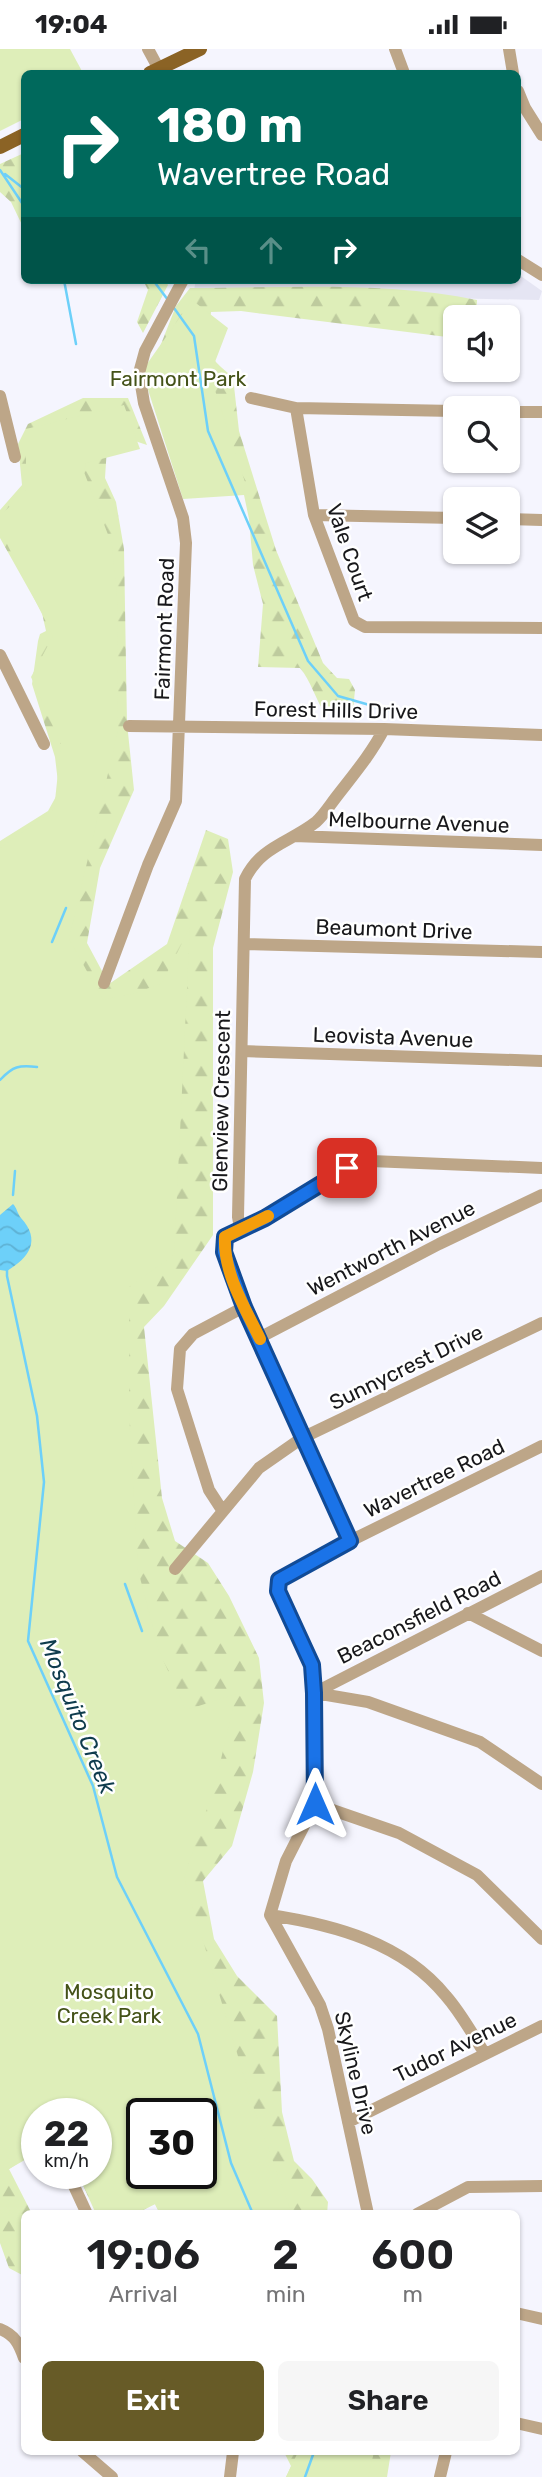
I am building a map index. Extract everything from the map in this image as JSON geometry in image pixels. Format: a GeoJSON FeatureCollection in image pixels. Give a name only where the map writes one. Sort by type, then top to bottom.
{"type":"FeatureCollection","features":[{"type":"Feature","properties":{"kind":"main road"},"geometry":{"type":"LineString","coordinates":[[161,70],[200,49]]}},
{"type":"Feature","properties":{"kind":"main road"},"geometry":{"type":"LineString","coordinates":[[0,147],[21,136]]}},
{"type":"Feature","properties":{"kind":"street"},"geometry":{"type":"LineString","coordinates":[[148,49],[156,70]]}},
{"type":"Feature","properties":{"kind":"street"},"geometry":{"type":"LineString","coordinates":[[395,49],[403,70]]}},
{"type":"Feature","properties":{"kind":"street"},"geometry":{"type":"LineString","coordinates":[[509,49],[512,70]]}},
{"type":"Feature","properties":{"kind":"street"},"geometry":{"type":"LineString","coordinates":[[521,98],[542,135]]}},
{"type":"Feature","properties":{"kind":"street"},"geometry":{"type":"LineString","coordinates":[[521,262],[542,275]]}},
{"type":"Feature","properties":{"kind":"street","name":"Fairmont Road"},"geometry":{"type":"LineString","coordinates":[[104,983],[148,865],[176,801],[186,543],[183,518],[144,403],[139,373],[145,351],[181,284]]}},
{"type":"Feature","properties":{"kind":"street"},"geometry":{"type":"LineString","coordinates":[[0,396],[15,457]]}},
{"type":"Feature","properties":{"kind":"street"},"geometry":{"type":"LineString","coordinates":[[251,398],[296,408],[443,411]]}},
{"type":"Feature","properties":{"kind":"street","name":"Vale Court"},"geometry":{"type":"LineString","coordinates":[[296,408],[314,515],[354,621],[365,627],[542,628]]}},
{"type":"Feature","properties":{"kind":"street"},"geometry":{"type":"LineString","coordinates":[[520,412],[542,412]]}},
{"type":"Feature","properties":{"kind":"street"},"geometry":{"type":"LineString","coordinates":[[314,515],[443,518]]}},
{"type":"Feature","properties":{"kind":"street"},"geometry":{"type":"LineString","coordinates":[[520,519],[542,520]]}},
{"type":"Feature","properties":{"kind":"street"},"geometry":{"type":"LineString","coordinates":[[0,655],[44,744]]}},
{"type":"Feature","properties":{"kind":"street","name":"Forest Hills Drive"},"geometry":{"type":"LineString","coordinates":[[129,726],[384,729],[542,735]]}},
{"type":"Feature","properties":{"kind":"street","name":"Glenview Crescent"},"geometry":{"type":"LineString","coordinates":[[240,1228],[238,1217],[245,879],[252,864],[267,850],[294,837],[317,820],[371,753],[384,729]]}},
{"type":"Feature","properties":{"kind":"street","name":"Melbourne Avenue"},"geometry":{"type":"LineString","coordinates":[[294,837],[542,845]]}},
{"type":"Feature","properties":{"kind":"street","name":"Beaumont Drive"},"geometry":{"type":"LineString","coordinates":[[244,944],[542,952]]}},
{"type":"Feature","properties":{"kind":"street","name":"Leovista Avenue"},"geometry":{"type":"LineString","coordinates":[[242,1051],[542,1061]]}},
{"type":"Feature","properties":{"kind":"street"},"geometry":{"type":"LineString","coordinates":[[350,1541],[244,1307],[224,1252],[225,1237],[265,1218],[347,1168],[371,1161],[542,1168]]}},
{"type":"Feature","properties":{"kind":"street","name":"Wentworth Avenue"},"geometry":{"type":"LineString","coordinates":[[259,1338],[439,1244],[542,1195]]}},
{"type":"Feature","properties":{"kind":"street"},"geometry":{"type":"LineString","coordinates":[[222,1510],[209,1490],[177,1389],[180,1349],[193,1334],[244,1307]]}},
{"type":"Feature","properties":{"kind":"street","name":"Sunnycrest Drive"},"geometry":{"type":"LineString","coordinates":[[175,1569],[259,1468],[302,1439],[542,1323]]}},
{"type":"Feature","properties":{"kind":"street","name":"Wavertree Road"},"geometry":{"type":"LineString","coordinates":[[314,1693],[312,1665],[278,1591],[279,1580],[350,1541],[542,1446]]}},
{"type":"Feature","properties":{"kind":"street","name":"Beaconsfield Road"},"geometry":{"type":"LineString","coordinates":[[314,1693],[542,1576]]}},
{"type":"Feature","properties":{"kind":"street"},"geometry":{"type":"LineString","coordinates":[[468,1613],[542,1651]]}},
{"type":"Feature","properties":{"kind":"street"},"geometry":{"type":"LineString","coordinates":[[485,2054],[447,1996],[424,1973],[389,1949],[332,1927],[270,1915],[286,1861],[315,1804],[314,1693],[368,1702],[480,1742],[542,1784]]}},
{"type":"Feature","properties":{"kind":"street"},"geometry":{"type":"LineString","coordinates":[[315,1804],[399,1833],[477,1875],[542,1939]]}},
{"type":"Feature","properties":{"kind":"street","name":"Skyline Drive"},"geometry":{"type":"LineString","coordinates":[[270,1915],[320,2005],[328,2029],[367,2210]]}},
{"type":"Feature","properties":{"kind":"street","name":"Tudor Avenue"},"geometry":{"type":"LineString","coordinates":[[348,2122],[542,2026]]}},
{"type":"Feature","properties":{"kind":"street"},"geometry":{"type":"LineString","coordinates":[[425,2210],[468,2187],[542,2186]]}},
{"type":"Feature","properties":{"kind":"street"},"geometry":{"type":"LineString","coordinates":[[75,2189],[85,2210]]}},
{"type":"Feature","properties":{"kind":"street"},"geometry":{"type":"LineString","coordinates":[[520,2314],[542,2319]]}},
{"type":"Feature","properties":{"kind":"street"},"geometry":{"type":"LineString","coordinates":[[0,2329],[18,2341],[21,2350]]}},
{"type":"Feature","properties":{"kind":"street"},"geometry":{"type":"LineString","coordinates":[[520,2424],[542,2430]]}},
{"type":"Feature","properties":{"kind":"street"},"geometry":{"type":"LineString","coordinates":[[86,2455],[112,2477]]}},
{"type":"Feature","properties":{"kind":"street"},"geometry":{"type":"LineString","coordinates":[[230,2477],[233,2455]]}},
{"type":"Feature","properties":{"kind":"street"},"geometry":{"type":"LineString","coordinates":[[440,2477],[445,2455]]}},
{"type":"Feature","properties":{"kind":"shaded area"},"geometry":{"type":"Polygon","coordinates":[[[521,276],[542,291],[539,300],[192,300],[195,284],[521,284],[521,276]]]}},
{"type":"Feature","properties":{"kind":"green space"},"geometry":{"type":"Polygon","coordinates":[[[0,49],[70,49],[81,70],[21,70],[21,120],[0,131],[0,49]]]}},
{"type":"Feature","properties":{"kind":"green space"},"geometry":{"type":"Polygon","coordinates":[[[21,154],[21,223],[11,202],[0,192],[0,164],[21,154]]]}},
{"type":"Feature","properties":{"kind":"green space"},"geometry":{"type":"Polygon","coordinates":[[[145,284],[168,285],[143,333],[137,322],[148,290],[145,284]]]}},
{"type":"Feature","properties":{"kind":"green space"},"geometry":{"type":"Polygon","coordinates":[[[190,288],[370,288],[477,300],[477,305],[443,305],[443,336],[241,311],[211,312],[209,349],[216,362],[233,377],[239,431],[276,550],[323,663],[337,678],[349,679],[355,690],[353,710],[345,716],[324,712],[300,668],[258,667],[263,604],[253,565],[244,495],[226,493],[152,367],[176,306],[190,288]]]}},
{"type":"Feature","properties":{"kind":"green space","name":"Fairmont Park"},"geometry":{"type":"Polygon","coordinates":[[[192,300],[228,328],[210,375],[245,482],[244,495],[183,499],[142,371],[192,300]]]}},
{"type":"Feature","properties":{"kind":"green space","name":"Mosquito Creek Park"},"geometry":{"type":"Polygon","coordinates":[[[83,398],[128,398],[147,445],[108,432],[105,478],[116,502],[124,549],[127,723],[134,790],[100,868],[87,943],[109,984],[167,944],[206,830],[228,839],[233,872],[213,948],[213,1235],[164,1306],[144,1327],[162,1498],[175,1541],[208,1563],[229,1596],[259,1658],[264,1703],[253,1772],[232,1846],[203,1881],[214,1939],[237,1976],[277,2016],[282,2112],[294,2161],[312,2179],[328,2202],[327,2210],[158,2210],[155,2204],[143,2210],[94,2210],[85,2189],[112,2189],[112,2098],[21,2098],[21,2162],[9,2169],[30,2210],[21,2210],[21,2274],[9,2268],[0,2243],[0,841],[48,811],[59,791],[55,757],[32,684],[38,641],[40,634],[46,631],[42,613],[0,538],[0,510],[22,485],[18,444],[28,424],[83,398]]]}},
{"type":"Feature","properties":{"kind":"green space","name":"Mosquito Creek Park"},"geometry":{"type":"Polygon","coordinates":[[[124,405],[140,449],[86,463],[84,472],[112,545],[117,597],[118,731],[69,939],[103,1000],[136,993],[162,983],[190,927],[174,1255],[129,1287],[129,1413],[138,1570],[159,1651],[186,1710],[236,1694],[216,1781],[184,1878],[254,2109],[291,2210],[158,2210],[155,2204],[143,2210],[96,2210],[85,2189],[112,2189],[112,2098],[21,2098],[21,2161],[0,2175],[0,848],[54,810],[61,744],[31,677],[53,636],[0,530],[0,516],[26,490],[26,429],[124,405]]]}},
{"type":"Feature","properties":{"kind":"green space"},"geometry":{"type":"Polygon","coordinates":[[[286,2455],[391,2455],[387,2477],[286,2477],[291,2466],[286,2455]]]}},
{"type":"Feature","properties":{"kind":"green space"},"geometry":{"type":"Polygon","coordinates":[[[297,2455],[373,2455],[368,2477],[286,2477],[297,2455]]]}},
{"type":"Feature","properties":{"kind":"water"},"geometry":{"type":"Polygon","coordinates":[[[13,1204],[27,1226],[30,1248],[15,1266],[7,1271],[0,1270],[0,1215],[13,1204]]]}},
{"type":"Feature","properties":{"kind":"waterway","name":"Mosquito Creek"},"geometry":{"type":"LineString","coordinates":[[0,170],[21,202]]}},
{"type":"Feature","properties":{"kind":"waterway"},"geometry":{"type":"LineString","coordinates":[[5,174],[21,187]]}},
{"type":"Feature","properties":{"kind":"waterway","name":"Mosquito Creek"},"geometry":{"type":"LineString","coordinates":[[65,284],[76,344]]}},
{"type":"Feature","properties":{"kind":"waterway"},"geometry":{"type":"LineString","coordinates":[[156,284],[168,300]]}},
{"type":"Feature","properties":{"kind":"waterway"},"geometry":{"type":"LineString","coordinates":[[174,308],[194,336],[208,431],[308,661],[338,696],[415,718]]}},
{"type":"Feature","properties":{"kind":"waterway"},"geometry":{"type":"LineString","coordinates":[[52,942],[66,908]]}},
{"type":"Feature","properties":{"kind":"waterway"},"geometry":{"type":"LineString","coordinates":[[0,1080],[17,1067],[37,1067]]}},
{"type":"Feature","properties":{"kind":"waterway","name":"Mosquito Creek"},"geometry":{"type":"LineString","coordinates":[[13,1195],[15,1171]]}},
{"type":"Feature","properties":{"kind":"waterway","name":"Mosquito Creek"},"geometry":{"type":"LineString","coordinates":[[7,1269],[37,1416],[44,1482],[28,1641],[93,1786],[117,1877],[198,2034],[231,2163],[251,2210]]}},
{"type":"Feature","properties":{"kind":"waterway"},"geometry":{"type":"LineString","coordinates":[[125,1584],[142,1631]]}},
{"type":"Feature","properties":{"kind":"waterway","name":"Mosquito Creek"},"geometry":{"type":"LineString","coordinates":[[305,2477],[313,2455]]}},
{"type":"Feature","properties":{"kind":"slow traffic"},"geometry":{"type":"LineString","coordinates":[[260,1339],[244,1307],[224,1252],[225,1237],[268,1216]]}},
{"type":"Feature","properties":{"kind":"route"},"geometry":{"type":"LineString","coordinates":[[315,1804],[312,1665],[278,1591],[279,1580],[350,1541],[244,1307],[224,1252],[225,1237],[265,1218],[347,1168]]}}]}
